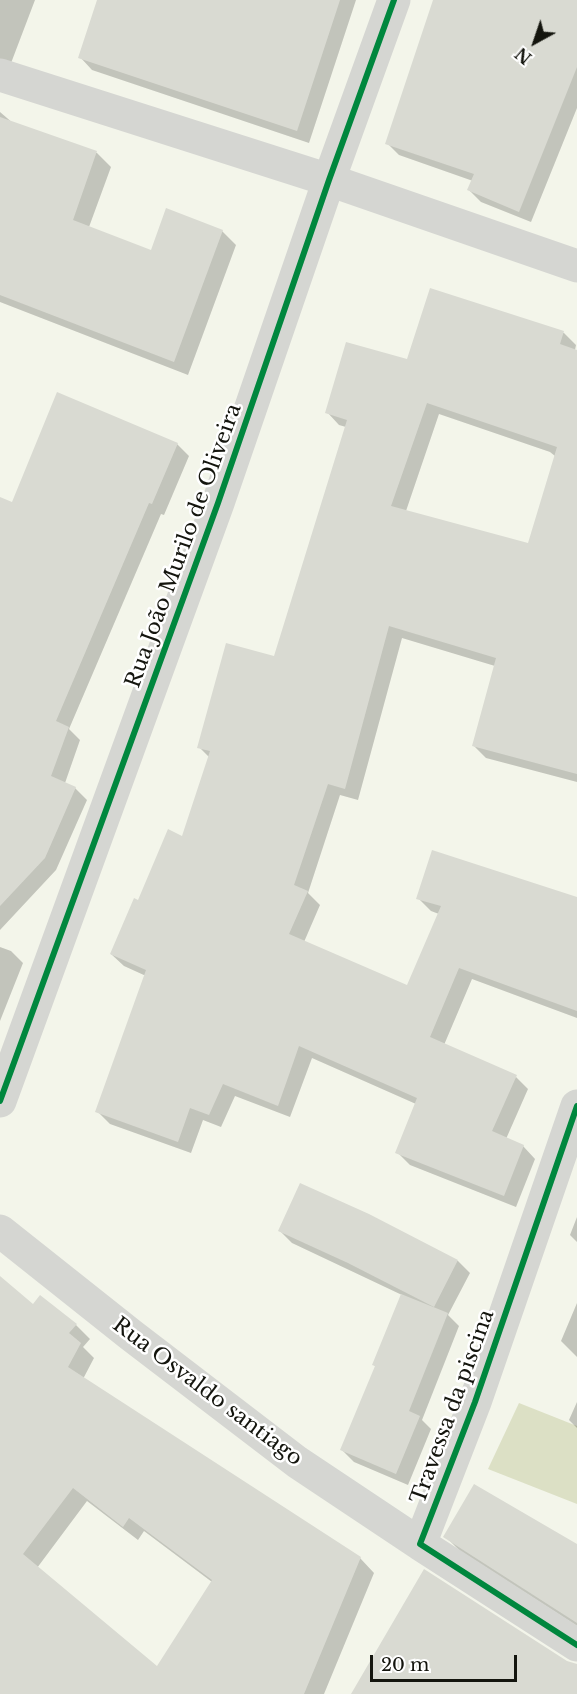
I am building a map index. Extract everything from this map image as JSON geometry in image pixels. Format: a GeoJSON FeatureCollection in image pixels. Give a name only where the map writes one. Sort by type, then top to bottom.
{"type":"FeatureCollection","features":[{"type":"Feature","properties":{"kind":"street","name":"Rua João Murilo de Oliveira"},"geometry":{"type":"LineString","coordinates":[[0,1101],[218,503],[329,180],[394,0]]}},
{"type":"Feature","properties":{"kind":"street"},"geometry":{"type":"LineString","coordinates":[[0,75],[329,180],[577,266]]}},
{"type":"Feature","properties":{"kind":"street","name":"Travessa da piscina"},"geometry":{"type":"LineString","coordinates":[[420,1544],[475,1402],[577,1106]]}},
{"type":"Feature","properties":{"kind":"street","name":"Rua Osvaldo santiago"},"geometry":{"type":"LineString","coordinates":[[0,1231],[297,1462],[420,1544]]}},
{"type":"Feature","properties":{"kind":"street"},"geometry":{"type":"LineString","coordinates":[[420,1544],[577,1645]]}},
{"type":"Feature","properties":{"kind":"green space"},"geometry":{"type":"Polygon","coordinates":[[[519,1403],[577,1426],[577,1504],[488,1469],[519,1403]]]}},
{"type":"Feature","properties":{"kind":"building"},"geometry":{"type":"Polygon","coordinates":[[[97,0],[340,0],[297,131],[78,58],[97,0]]]}},
{"type":"Feature","properties":{"kind":"building"},"geometry":{"type":"Polygon","coordinates":[[[433,0],[577,0],[577,67],[519,212],[467,190],[474,174],[385,144],[433,0]]]}},
{"type":"Feature","properties":{"kind":"building"},"geometry":{"type":"Polygon","coordinates":[[[0,117],[97,151],[73,220],[151,250],[166,208],[223,230],[174,362],[0,295],[0,117]]]}},
{"type":"Feature","properties":{"kind":"building"},"geometry":{"type":"Polygon","coordinates":[[[430,288],[564,331],[560,344],[577,350],[577,774],[472,746],[496,658],[389,626],[345,789],[328,784],[294,885],[308,891],[289,934],[407,985],[441,906],[416,899],[432,850],[577,897],[577,1011],[459,968],[430,1037],[517,1075],[492,1131],[524,1145],[504,1196],[395,1153],[417,1098],[299,1046],[278,1106],[223,1084],[209,1115],[190,1108],[178,1142],[95,1112],[146,970],[110,954],[134,898],[138,900],[168,829],[182,836],[210,751],[197,748],[226,643],[274,656],[347,420],[325,413],[346,342],[407,359],[430,288]],[[427,403],[391,506],[528,543],[557,447],[427,403]]]}},
{"type":"Feature","properties":{"kind":"building"},"geometry":{"type":"Polygon","coordinates":[[[57,392],[178,443],[152,504],[149,503],[56,721],[69,727],[51,776],[76,787],[45,858],[0,906],[0,497],[12,502],[57,392]]]}},
{"type":"Feature","properties":{"kind":"building"},"geometry":{"type":"Polygon","coordinates":[[[300,1183],[369,1214],[458,1260],[434,1307],[348,1263],[278,1231],[300,1183]]]}},
{"type":"Feature","properties":{"kind":"building"},"geometry":{"type":"Polygon","coordinates":[[[0,1276],[33,1304],[40,1295],[77,1324],[69,1333],[81,1343],[68,1367],[361,1557],[304,1694],[0,1694],[0,1276]],[[73,1488],[23,1554],[157,1666],[212,1580],[129,1518],[123,1527],[73,1488]]]}},
{"type":"Feature","properties":{"kind":"building"},"geometry":{"type":"Polygon","coordinates":[[[401,1294],[448,1313],[409,1411],[420,1416],[396,1474],[340,1450],[375,1366],[372,1365],[401,1294]]]}},
{"type":"Feature","properties":{"kind":"building"},"geometry":{"type":"Polygon","coordinates":[[[474,1484],[577,1544],[577,1623],[443,1537],[474,1484]]]}},
{"type":"Feature","properties":{"kind":"building"},"geometry":{"type":"Polygon","coordinates":[[[424,1569],[567,1661],[577,1664],[577,1694],[351,1694],[424,1569]]]}},
{"type":"Feature","properties":{"kind":"cycle path"},"geometry":{"type":"LineString","coordinates":[[0,1101],[218,503],[329,180],[394,0]]}},
{"type":"Feature","properties":{"kind":"cycle path"},"geometry":{"type":"LineString","coordinates":[[577,1106],[475,1402],[420,1544],[577,1645]]}}]}
